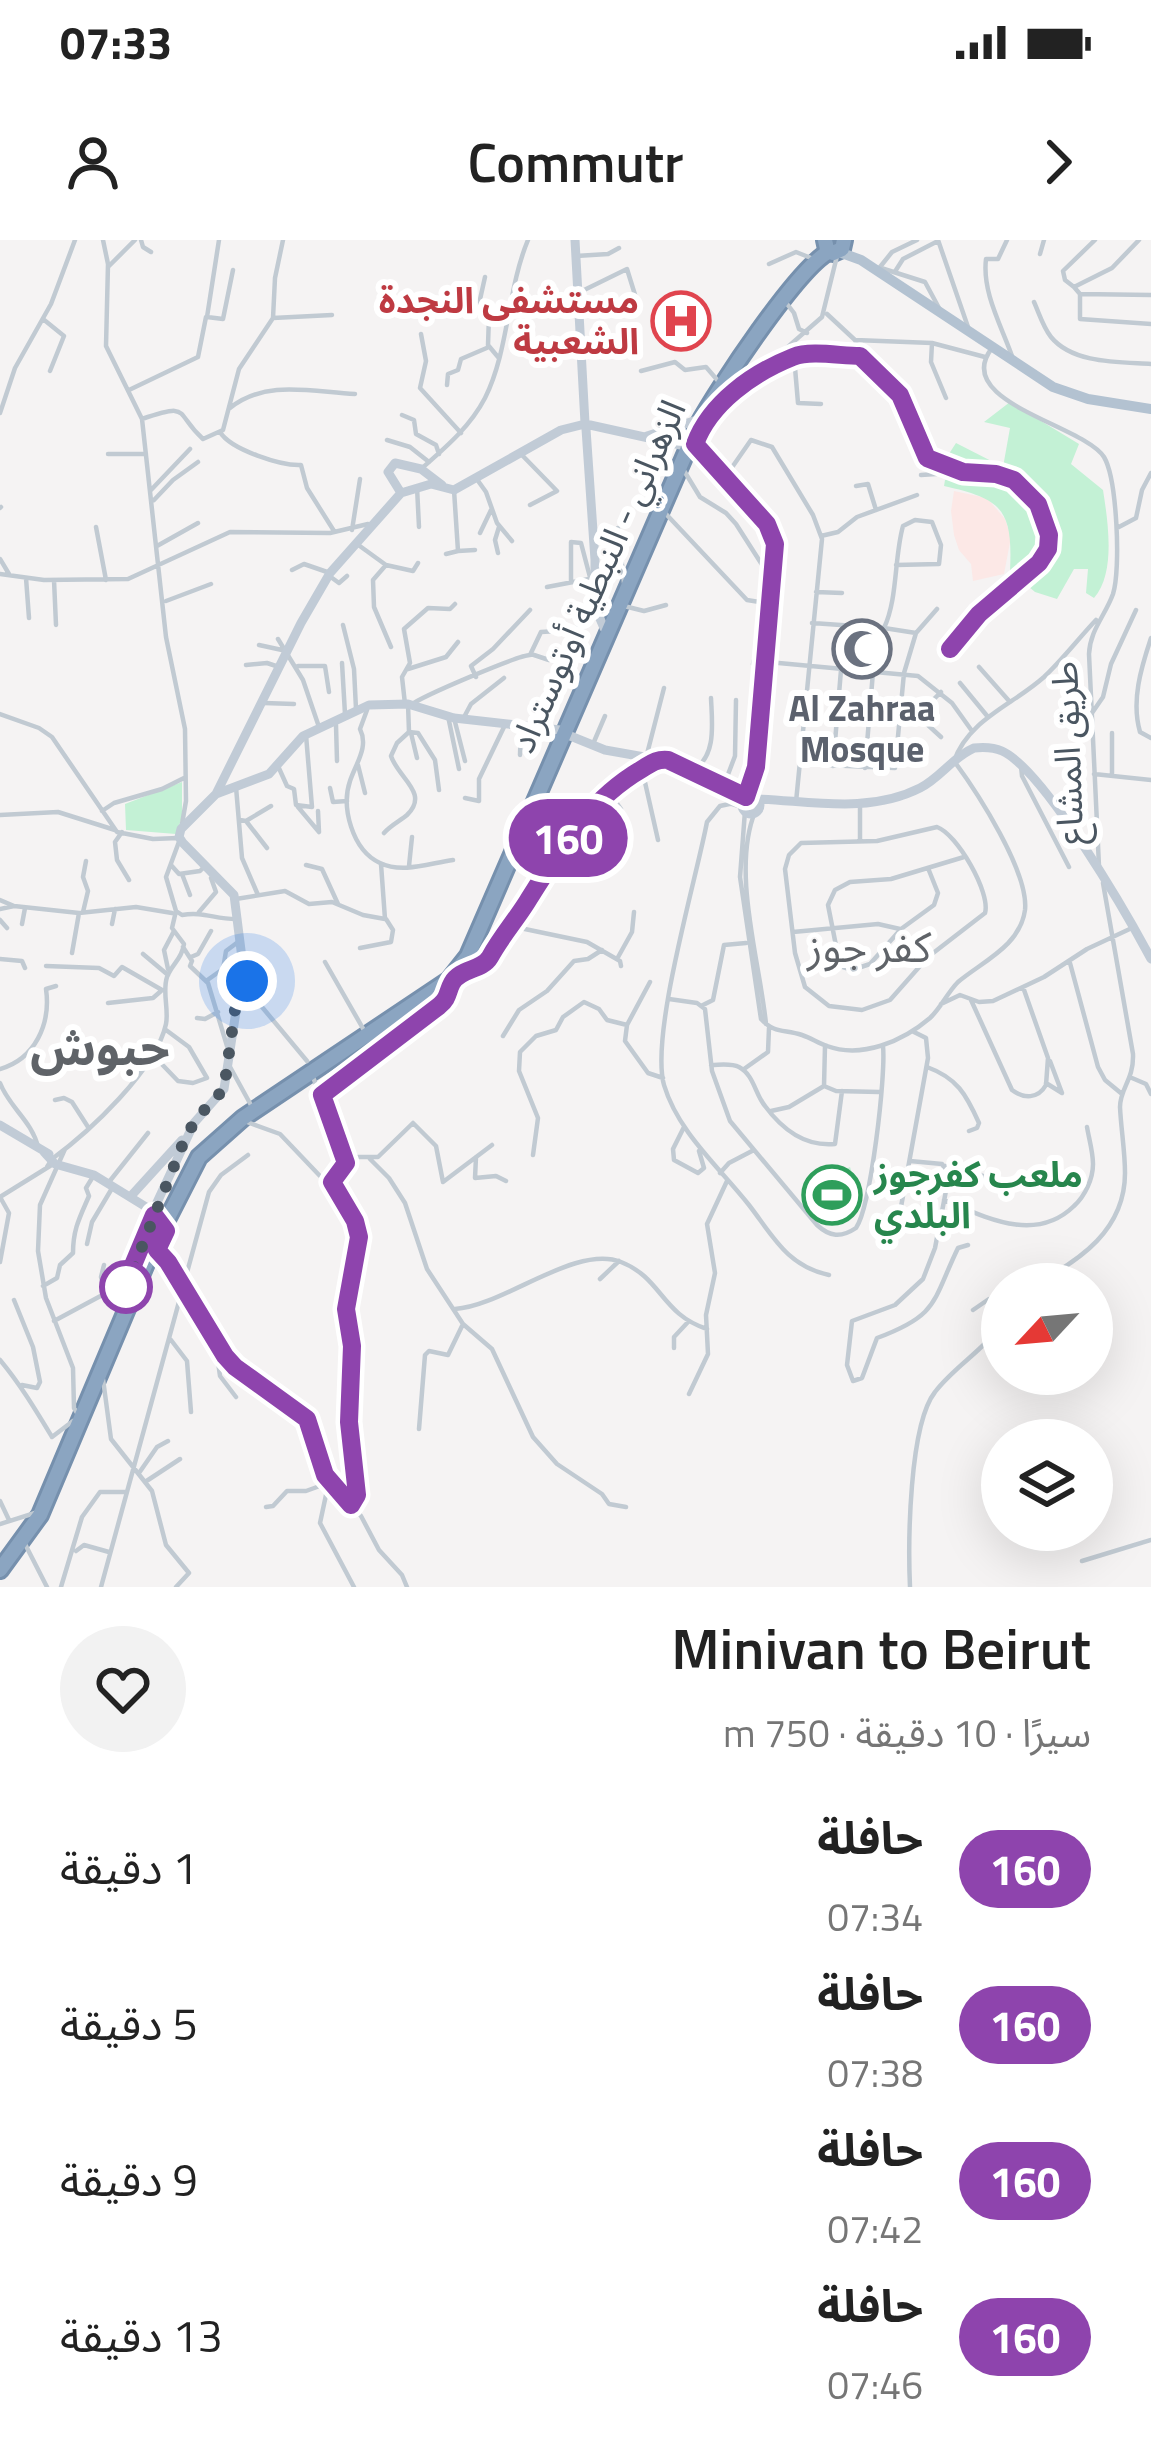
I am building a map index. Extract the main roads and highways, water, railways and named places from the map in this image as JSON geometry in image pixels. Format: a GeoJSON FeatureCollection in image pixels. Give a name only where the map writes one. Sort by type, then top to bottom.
{"type":"FeatureCollection","features":[{"type":"Feature","properties":{"kind":"highway","name":"الزهراني - النبطية أوتوستراد"},"geometry":{"type":"LineString","coordinates":[[0,1568],[38,1512],[188,1173],[218,1137],[450,981],[468,956],[587,671],[604,614],[661,512],[697,420],[811,258],[835,245]]}},
{"type":"Feature","properties":{"kind":"highway","name":"الزهراني - النبطية أوتوستراد"},"geometry":{"type":"LineString","coordinates":[[587,671],[604,614],[624,583],[718,389],[813,263],[835,245]]}},
{"type":"Feature","properties":{"kind":"highway","name":"الزهراني - النبطية أوتوستراد"},"geometry":{"type":"LineString","coordinates":[[346,1047],[448,977],[461,961],[562,731]]}},
{"type":"Feature","properties":{"kind":"highway","name":"الزهراني - النبطية أوتوستراد"},"geometry":{"type":"LineString","coordinates":[[0,1568],[24,1542],[47,1499],[127,1296],[190,1164],[217,1133],[247,1115]]}},
{"type":"Feature","properties":{"kind":"main road"},"geometry":{"type":"LineString","coordinates":[[835,245],[880,268],[1069,390],[1150,410]]}},
{"type":"Feature","properties":{"kind":"main road"},"geometry":{"type":"LineString","coordinates":[[835,245],[989,353],[1060,391],[1150,410]]}},
{"type":"Feature","properties":{"kind":"place","name":"مستشفى النجدة الشعبية"},"geometry":{"type":"Point","coordinates":[681,321]}},
{"type":"Feature","properties":{"kind":"place","name":"Al Zahraa Mosque"},"geometry":{"type":"Point","coordinates":[862,649]}},
{"type":"Feature","properties":{"kind":"place","name":"ملعب كفرجوز البلدي"},"geometry":{"type":"Point","coordinates":[832,1195]}},
{"type":"Feature","properties":{"kind":"district","name":"كفر جوز"},"geometry":{"type":"Point","coordinates":[869,947]}},
{"type":"Feature","properties":{"kind":"district","name":"حبوش"},"geometry":{"type":"Point","coordinates":[100,1048]}}]}
